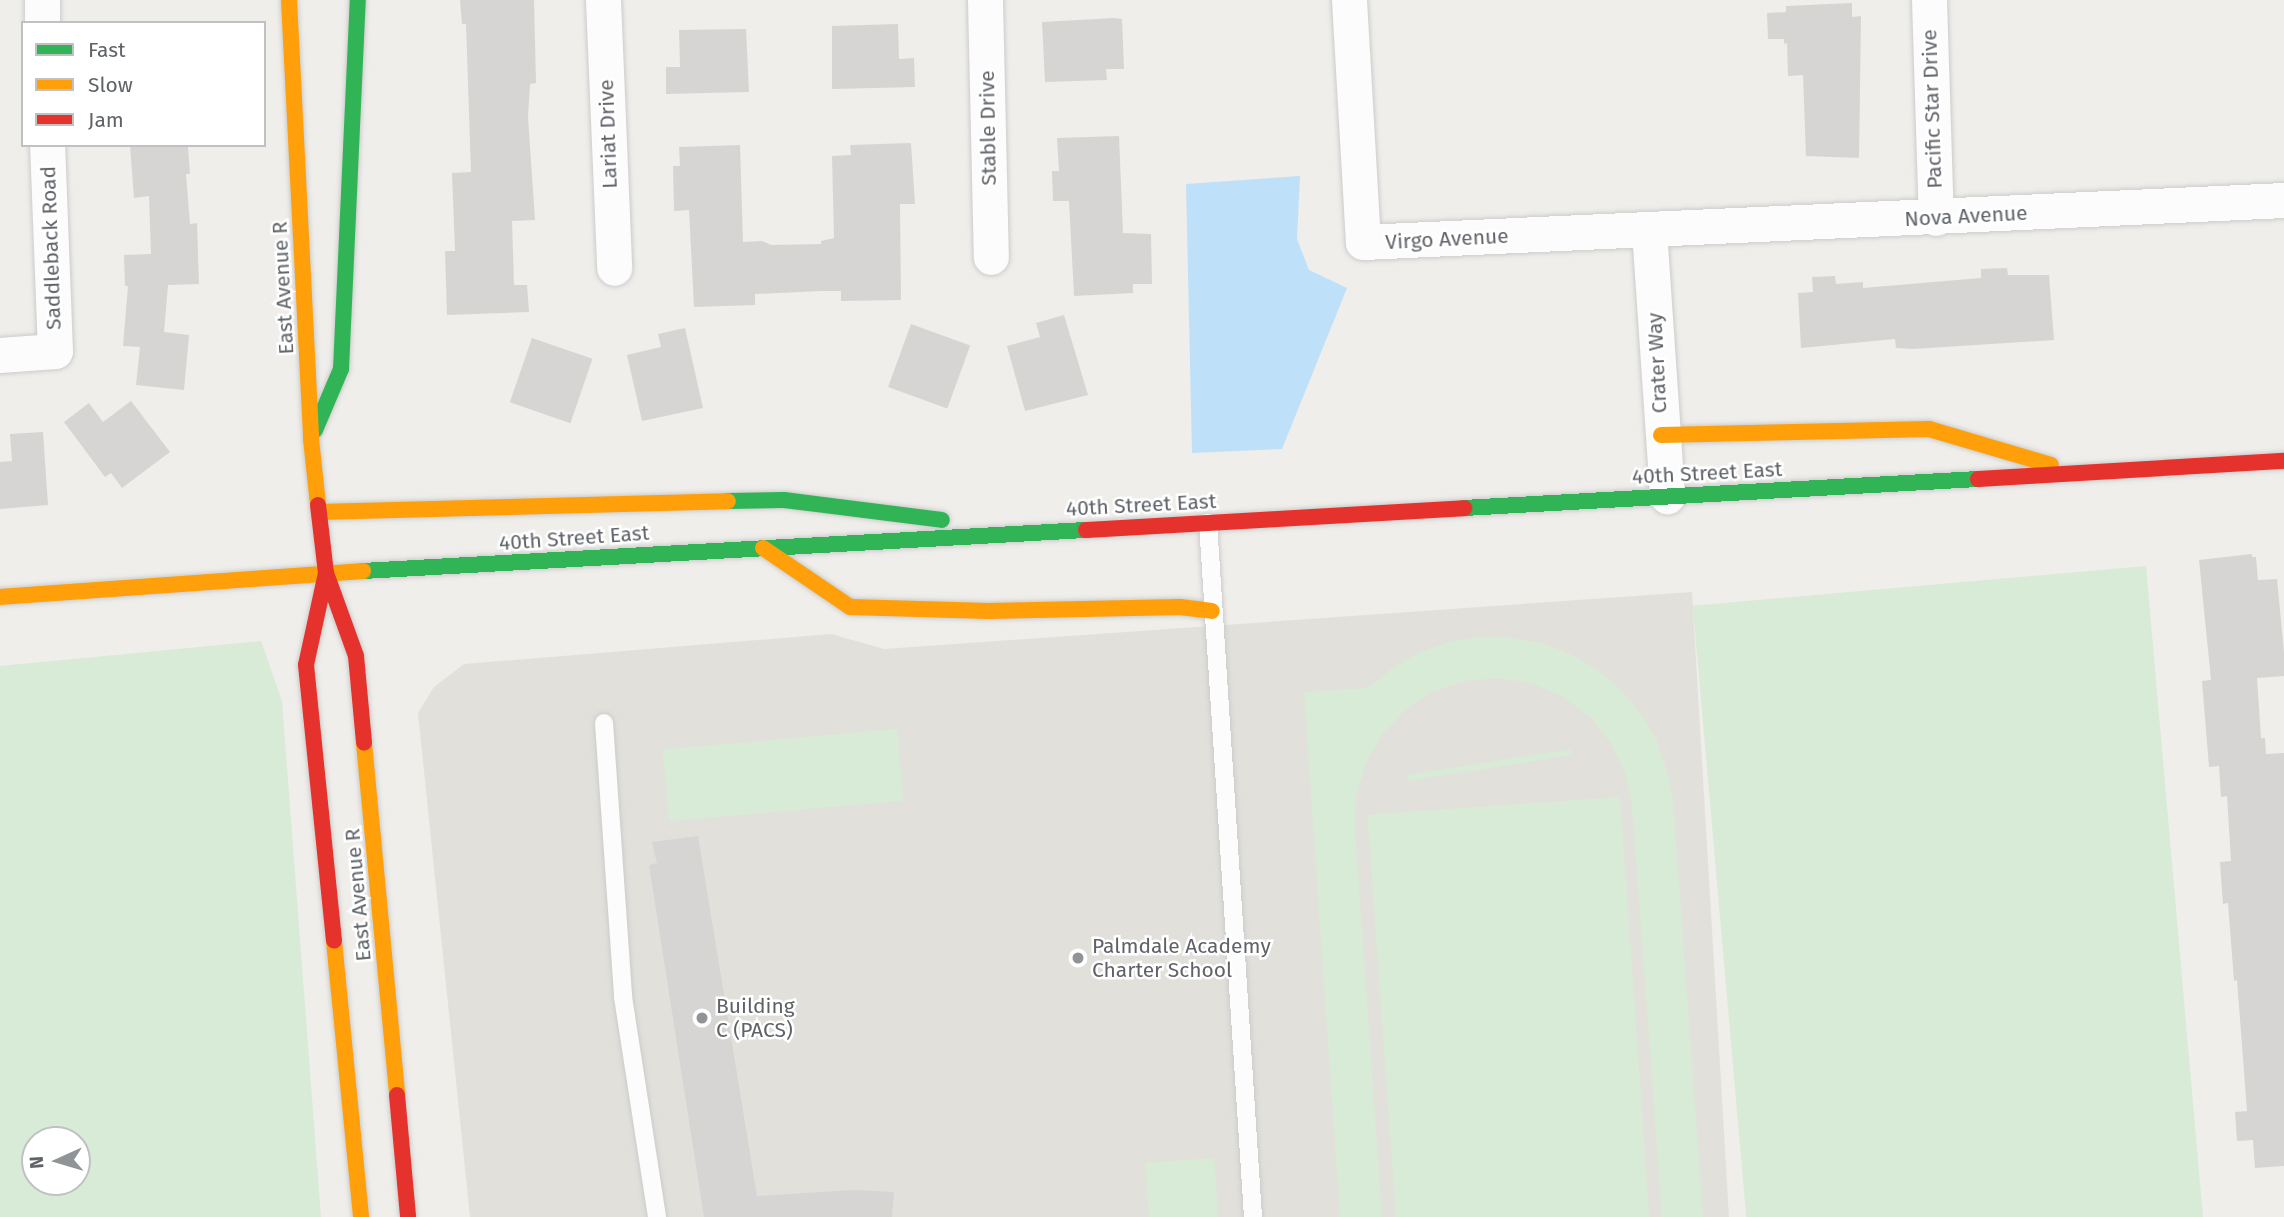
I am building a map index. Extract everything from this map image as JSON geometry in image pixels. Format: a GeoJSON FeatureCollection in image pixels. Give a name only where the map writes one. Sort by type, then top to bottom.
{"type":"FeatureCollection","features":[{"type":"Feature","properties":{"kind":"main road","name":"East Avenue R"},"geometry":{"type":"LineString","coordinates":[[289,0],[311,439],[326,573],[356,656],[408,1217]]}},
{"type":"Feature","properties":{"kind":"main road"},"geometry":{"type":"LineString","coordinates":[[311,439],[341,369],[358,0]]}},
{"type":"Feature","properties":{"kind":"main road"},"geometry":{"type":"LineString","coordinates":[[1661,435],[1929,429],[2077,472]]}},
{"type":"Feature","properties":{"kind":"main road","name":"40th Street East"},"geometry":{"type":"LineString","coordinates":[[0,597],[326,573],[2284,461]]}},
{"type":"Feature","properties":{"kind":"main road"},"geometry":{"type":"LineString","coordinates":[[319,512],[784,500],[1038,532]]}},
{"type":"Feature","properties":{"kind":"main road"},"geometry":{"type":"LineString","coordinates":[[763,548],[850,607],[988,611],[1180,607],[1212,611]]}},
{"type":"Feature","properties":{"kind":"main road","name":"East Avenue R"},"geometry":{"type":"LineString","coordinates":[[326,573],[306,665],[361,1217]]}},
{"type":"Feature","properties":{"kind":"street"},"geometry":{"type":"LineString","coordinates":[[42,0],[43,21]]}},
{"type":"Feature","properties":{"kind":"street","name":"Lariat Drive"},"geometry":{"type":"LineString","coordinates":[[603,0],[614,268]]}},
{"type":"Feature","properties":{"kind":"street","name":"Stable Drive"},"geometry":{"type":"LineString","coordinates":[[985,0],[990,257]]}},
{"type":"Feature","properties":{"kind":"street","name":"Virgo Avenue"},"geometry":{"type":"LineString","coordinates":[[1349,0],[1363,242],[1648,230]]}},
{"type":"Feature","properties":{"kind":"street","name":"Pacific Star Drive"},"geometry":{"type":"LineString","coordinates":[[1929,0],[1936,218]]}},
{"type":"Feature","properties":{"kind":"street","name":"Saddleback Road"},"geometry":{"type":"LineString","coordinates":[[0,355],[55,351],[47,147]]}},
{"type":"Feature","properties":{"kind":"street","name":"Nova Avenue"},"geometry":{"type":"LineString","coordinates":[[1648,230],[2284,200]]}},
{"type":"Feature","properties":{"kind":"street","name":"Crater Way"},"geometry":{"type":"LineString","coordinates":[[1648,230],[1667,496]]}},
{"type":"Feature","properties":{"kind":"lane"},"geometry":{"type":"LineString","coordinates":[[1208,523],[1253,1217]]}},
{"type":"Feature","properties":{"kind":"lane"},"geometry":{"type":"LineString","coordinates":[[604,723],[622,997],[657,1217]]}},
{"type":"Feature","properties":{"kind":"shaded area","name":"Palmdale Academy Charter School"},"geometry":{"type":"Polygon","coordinates":[[[1692,592],[1729,1217],[470,1217],[418,713],[434,687],[464,664],[831,634],[884,649],[1692,592]]]}},
{"type":"Feature","properties":{"kind":"green space"},"geometry":{"type":"Polygon","coordinates":[[[2146,566],[2203,1217],[1746,1217],[1693,606],[2146,566]]]}},
{"type":"Feature","properties":{"kind":"green space"},"geometry":{"type":"Polygon","coordinates":[[[1480,637],[1541,643],[1570,654],[1598,670],[1621,690],[1641,714],[1657,741],[1673,801],[1703,1217],[1662,1217],[1632,805],[1625,772],[1610,742],[1589,716],[1562,696],[1531,683],[1498,678],[1465,681],[1433,691],[1405,710],[1382,734],[1366,763],[1356,796],[1355,829],[1382,1217],[1340,1217],[1304,692],[1368,688],[1393,668],[1419,653],[1449,642],[1480,637]]]}},
{"type":"Feature","properties":{"kind":"green space"},"geometry":{"type":"Polygon","coordinates":[[[261,641],[282,701],[321,1217],[0,1217],[0,666],[261,641]]]}},
{"type":"Feature","properties":{"kind":"green space"},"geometry":{"type":"Polygon","coordinates":[[[897,729],[903,801],[669,821],[663,749],[897,729]]]}},
{"type":"Feature","properties":{"kind":"green space"},"geometry":{"type":"Polygon","coordinates":[[[1571,749],[1572,755],[1408,781],[1407,775],[1571,749]]]}},
{"type":"Feature","properties":{"kind":"green space"},"geometry":{"type":"Polygon","coordinates":[[[1620,797],[1649,1217],[1396,1217],[1368,815],[1620,797]]]}},
{"type":"Feature","properties":{"kind":"green space"},"geometry":{"type":"Polygon","coordinates":[[[1214,1158],[1218,1217],[1149,1217],[1145,1163],[1214,1158]]]}},
{"type":"Feature","properties":{"kind":"water"},"geometry":{"type":"Polygon","coordinates":[[[1300,176],[1297,239],[1309,270],[1347,288],[1282,449],[1192,453],[1186,184],[1300,176]]]}},
{"type":"Feature","properties":{"kind":"building"},"geometry":{"type":"Polygon","coordinates":[[[460,0],[534,0],[536,83],[530,84],[528,117],[535,220],[512,221],[514,285],[527,285],[529,312],[447,315],[445,251],[455,251],[452,173],[471,172],[466,24],[462,24],[460,0]]]}},
{"type":"Feature","properties":{"kind":"building"},"geometry":{"type":"Polygon","coordinates":[[[1852,3],[1852,17],[1861,16],[1859,158],[1806,156],[1803,75],[1788,76],[1787,43],[1784,44],[1784,39],[1768,39],[1767,13],[1786,12],[1786,6],[1852,3]]]}},
{"type":"Feature","properties":{"kind":"building"},"geometry":{"type":"Polygon","coordinates":[[[1122,19],[1124,69],[1106,69],[1107,80],[1045,82],[1042,22],[1122,19]]]}},
{"type":"Feature","properties":{"kind":"building"},"geometry":{"type":"Polygon","coordinates":[[[898,24],[899,59],[914,58],[915,87],[832,89],[832,26],[898,24]]]}},
{"type":"Feature","properties":{"kind":"building"},"geometry":{"type":"Polygon","coordinates":[[[746,29],[749,92],[666,94],[666,67],[680,67],[679,30],[746,29]]]}},
{"type":"Feature","properties":{"kind":"building"},"geometry":{"type":"Polygon","coordinates":[[[1119,136],[1123,233],[1151,234],[1152,284],[1133,284],[1133,293],[1074,296],[1069,201],[1053,201],[1052,171],[1059,171],[1057,138],[1119,136]]]}},
{"type":"Feature","properties":{"kind":"building"},"geometry":{"type":"Polygon","coordinates":[[[911,143],[915,204],[900,204],[901,300],[841,301],[841,291],[822,291],[755,294],[755,305],[694,307],[689,210],[674,211],[673,166],[680,166],[679,147],[740,145],[743,242],[762,241],[771,245],[821,244],[821,241],[834,238],[832,156],[851,155],[850,145],[911,143]]]}},
{"type":"Feature","properties":{"kind":"building"},"geometry":{"type":"Polygon","coordinates":[[[130,147],[188,147],[190,174],[186,174],[190,224],[197,223],[199,284],[168,285],[164,332],[189,335],[184,390],[136,385],[140,347],[123,346],[128,286],[125,286],[124,255],[151,254],[149,196],[134,198],[130,147]]]}},
{"type":"Feature","properties":{"kind":"building"},"geometry":{"type":"Polygon","coordinates":[[[2007,268],[2008,275],[2049,275],[2054,340],[1913,349],[1896,348],[1895,339],[1801,348],[1798,293],[1813,292],[1812,277],[1835,276],[1836,284],[1863,282],[1863,288],[1981,278],[1981,269],[2007,268]]]}},
{"type":"Feature","properties":{"kind":"building"},"geometry":{"type":"Polygon","coordinates":[[[1064,315],[1088,395],[1025,411],[1007,346],[1040,337],[1036,323],[1064,315]]]}},
{"type":"Feature","properties":{"kind":"building"},"geometry":{"type":"Polygon","coordinates":[[[911,324],[970,346],[947,409],[888,387],[911,324]]]}},
{"type":"Feature","properties":{"kind":"building"},"geometry":{"type":"Polygon","coordinates":[[[685,328],[703,408],[642,421],[627,355],[661,347],[658,334],[685,328]]]}},
{"type":"Feature","properties":{"kind":"building"},"geometry":{"type":"Polygon","coordinates":[[[532,338],[593,359],[570,423],[510,402],[532,338]]]}},
{"type":"Feature","properties":{"kind":"building"},"geometry":{"type":"Polygon","coordinates":[[[131,401],[170,452],[122,488],[111,473],[105,477],[64,422],[89,403],[103,422],[131,401]]]}},
{"type":"Feature","properties":{"kind":"building"},"geometry":{"type":"Polygon","coordinates":[[[43,432],[48,505],[0,509],[0,462],[12,461],[10,434],[43,432]]]}},
{"type":"Feature","properties":{"kind":"building"},"geometry":{"type":"Polygon","coordinates":[[[2252,554],[2252,557],[2256,557],[2258,580],[2277,579],[2284,652],[2284,676],[2257,678],[2261,738],[2265,738],[2266,754],[2284,753],[2284,1166],[2255,1168],[2253,1140],[2237,1141],[2235,1112],[2247,1111],[2237,980],[2234,981],[2228,903],[2223,904],[2220,862],[2231,861],[2227,796],[2221,797],[2219,766],[2209,767],[2202,681],[2211,680],[2199,560],[2252,554]]]}},
{"type":"Feature","properties":{"kind":"building","name":"Building C (PACS)"},"geometry":{"type":"Polygon","coordinates":[[[698,836],[757,1196],[853,1190],[894,1192],[892,1217],[704,1217],[649,865],[657,863],[652,842],[698,836]]]}},
{"type":"Feature","properties":{"kind":"traffic: fast"},"geometry":{"type":"LineString","coordinates":[[315,430],[341,369],[358,0]]}},
{"type":"Feature","properties":{"kind":"traffic: fast"},"geometry":{"type":"LineString","coordinates":[[1464,508],[1978,479]]}},
{"type":"Feature","properties":{"kind":"traffic: fast"},"geometry":{"type":"LineString","coordinates":[[728,501],[784,500],[942,520]]}},
{"type":"Feature","properties":{"kind":"traffic: fast"},"geometry":{"type":"LineString","coordinates":[[363,571],[1086,530]]}},
{"type":"Feature","properties":{"kind":"traffic: slow"},"geometry":{"type":"LineString","coordinates":[[289,0],[311,439],[318,505]]}},
{"type":"Feature","properties":{"kind":"traffic: slow"},"geometry":{"type":"LineString","coordinates":[[1661,435],[1929,429],[2051,465]]}},
{"type":"Feature","properties":{"kind":"traffic: slow"},"geometry":{"type":"LineString","coordinates":[[319,512],[728,501]]}},
{"type":"Feature","properties":{"kind":"traffic: slow"},"geometry":{"type":"LineString","coordinates":[[763,548],[850,607],[988,611],[1180,607],[1212,611]]}},
{"type":"Feature","properties":{"kind":"traffic: slow"},"geometry":{"type":"LineString","coordinates":[[0,597],[363,571]]}},
{"type":"Feature","properties":{"kind":"traffic: slow"},"geometry":{"type":"LineString","coordinates":[[364,743],[397,1095]]}},
{"type":"Feature","properties":{"kind":"traffic: slow"},"geometry":{"type":"LineString","coordinates":[[334,941],[361,1217]]}},
{"type":"Feature","properties":{"kind":"traffic: jam"},"geometry":{"type":"LineString","coordinates":[[1978,479],[2284,461]]}},
{"type":"Feature","properties":{"kind":"traffic: jam"},"geometry":{"type":"LineString","coordinates":[[318,505],[326,573],[356,656],[364,743]]}},
{"type":"Feature","properties":{"kind":"traffic: jam"},"geometry":{"type":"LineString","coordinates":[[1086,530],[1464,508]]}},
{"type":"Feature","properties":{"kind":"traffic: jam"},"geometry":{"type":"LineString","coordinates":[[326,573],[306,665],[334,941]]}},
{"type":"Feature","properties":{"kind":"traffic: jam"},"geometry":{"type":"LineString","coordinates":[[397,1095],[408,1217]]}},
{"type":"Feature","properties":{"kind":"place","name":"Palmdale Academy Charter School"},"geometry":{"type":"Point","coordinates":[1078,958]}},
{"type":"Feature","properties":{"kind":"place","name":"Building C (PACS)"},"geometry":{"type":"Point","coordinates":[702,1018]}}]}
